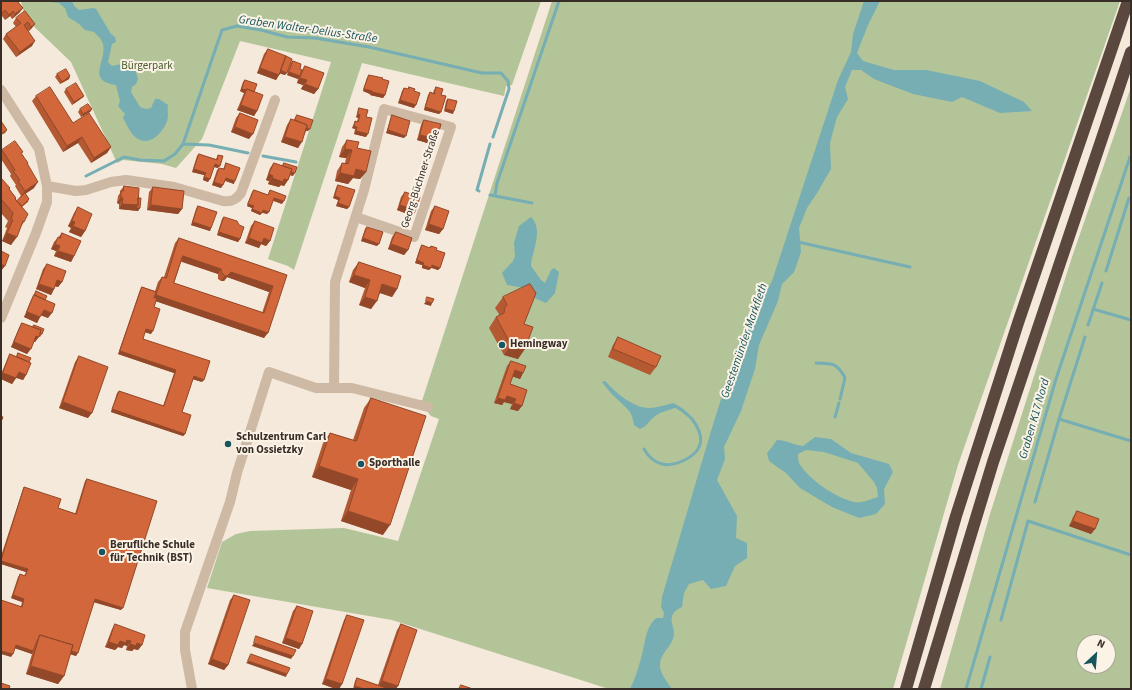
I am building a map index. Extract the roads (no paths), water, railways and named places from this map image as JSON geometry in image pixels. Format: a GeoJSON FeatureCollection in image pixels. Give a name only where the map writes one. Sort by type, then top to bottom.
{"type":"FeatureCollection","features":[{"type":"Feature","properties":{"kind":"highway"},"geometry":{"type":"LineString","coordinates":[[906,689],[956,516],[1018,323],[1128,1]]}},
{"type":"Feature","properties":{"kind":"highway"},"geometry":{"type":"LineString","coordinates":[[924,689],[993,462],[1131,52]]}},
{"type":"Feature","properties":{"kind":"street"},"geometry":{"type":"LineString","coordinates":[[1,90],[39,149],[48,186],[45,208],[1,318]]}},
{"type":"Feature","properties":{"kind":"street"},"geometry":{"type":"LineString","coordinates":[[48,186],[76,191],[86,190],[111,182],[126,180],[174,187],[223,201],[232,201],[239,197],[241,193],[275,100]]}},
{"type":"Feature","properties":{"kind":"street","name":"Georg-Büchner-Straße"},"geometry":{"type":"LineString","coordinates":[[334,387],[335,282],[364,190],[384,109],[451,127],[414,237],[356,217]]}},
{"type":"Feature","properties":{"kind":"street"},"geometry":{"type":"LineString","coordinates":[[192,689],[185,650],[185,632],[230,502],[237,473],[269,372],[316,388],[352,388],[428,407]]}},
{"type":"Feature","properties":{"kind":"water"},"geometry":{"type":"Polygon","coordinates":[[[42,1],[72,1],[74,6],[79,10],[96,9],[111,34],[115,37],[116,42],[112,44],[108,62],[112,66],[126,63],[134,66],[138,79],[136,84],[132,87],[131,92],[140,107],[146,109],[151,108],[155,99],[159,99],[168,105],[167,121],[163,129],[156,137],[143,141],[133,135],[128,127],[123,118],[125,114],[118,106],[120,101],[116,85],[106,82],[101,78],[99,72],[103,44],[99,37],[94,32],[85,30],[68,17],[65,8],[59,3],[42,1]]]}},
{"type":"Feature","properties":{"kind":"water","name":"Geestemünder Markfleth"},"geometry":{"type":"Polygon","coordinates":[[[864,1],[880,1],[868,25],[857,53],[863,61],[894,70],[926,70],[980,81],[1024,102],[1032,111],[1000,113],[962,97],[952,102],[913,94],[874,79],[861,70],[852,70],[845,87],[848,99],[837,117],[830,143],[831,169],[807,208],[799,228],[801,252],[794,272],[782,284],[778,301],[759,345],[755,369],[741,411],[724,447],[725,459],[717,480],[737,516],[736,538],[747,543],[747,558],[735,566],[726,586],[711,589],[703,580],[689,584],[684,593],[682,607],[676,610],[673,614],[673,639],[660,663],[662,673],[672,689],[630,689],[638,670],[648,629],[656,618],[663,618],[664,613],[661,607],[662,597],[740,339],[772,281],[838,80],[851,52],[853,34],[864,1]]]}},
{"type":"Feature","properties":{"kind":"water"},"geometry":{"type":"Polygon","coordinates":[[[531,217],[535,222],[537,234],[531,266],[545,283],[551,270],[554,268],[559,272],[555,293],[546,303],[530,296],[525,288],[507,285],[502,273],[513,261],[515,256],[514,243],[519,226],[531,217]]]}},
{"type":"Feature","properties":{"kind":"water"},"geometry":{"type":"Polygon","coordinates":[[[605,381],[619,394],[637,405],[652,408],[673,403],[678,407],[657,415],[640,429],[634,425],[632,416],[628,410],[602,382],[605,381]]]}},
{"type":"Feature","properties":{"kind":"water"},"geometry":{"type":"Polygon","coordinates":[[[815,437],[831,439],[851,453],[889,464],[893,472],[884,489],[885,504],[876,514],[859,518],[832,507],[800,488],[786,473],[769,461],[767,453],[777,440],[803,446],[815,437]],[[806,450],[798,454],[799,463],[803,469],[823,487],[847,500],[854,502],[863,502],[878,497],[877,488],[874,482],[858,463],[824,452],[806,450]]]}},
{"type":"Feature","properties":{"kind":"waterway"},"geometry":{"type":"LineString","coordinates":[[495,196],[497,183],[559,1]]}},
{"type":"Feature","properties":{"kind":"waterway","name":"Graben Walter-Delius-Straße"},"geometry":{"type":"LineString","coordinates":[[86,176],[124,157],[140,160],[164,161],[175,154],[183,144],[222,30],[237,26],[261,30],[287,37],[315,38],[369,47],[482,73],[501,73],[508,81],[509,89],[493,137]]}},
{"type":"Feature","properties":{"kind":"waterway"},"geometry":{"type":"LineString","coordinates":[[183,144],[209,145],[248,153]]}},
{"type":"Feature","properties":{"kind":"waterway","name":"Graben Walter-Delius-Straße"},"geometry":{"type":"LineString","coordinates":[[479,191],[477,190],[490,144]]}},
{"type":"Feature","properties":{"kind":"waterway"},"geometry":{"type":"LineString","coordinates":[[263,156],[296,162]]}},
{"type":"Feature","properties":{"kind":"waterway","name":"Graben K17 Nord"},"geometry":{"type":"LineString","coordinates":[[966,689],[1056,379],[1130,157]]}},
{"type":"Feature","properties":{"kind":"waterway","name":"Graben Walter-Delius-Straße"},"geometry":{"type":"LineString","coordinates":[[490,195],[532,203]]}},
{"type":"Feature","properties":{"kind":"waterway"},"geometry":{"type":"LineString","coordinates":[[1106,271],[1129,198]]}},
{"type":"Feature","properties":{"kind":"waterway"},"geometry":{"type":"LineString","coordinates":[[798,242],[910,267]]}},
{"type":"Feature","properties":{"kind":"waterway"},"geometry":{"type":"LineString","coordinates":[[1088,325],[1102,283]]}},
{"type":"Feature","properties":{"kind":"waterway"},"geometry":{"type":"LineString","coordinates":[[1093,309],[1131,320]]}},
{"type":"Feature","properties":{"kind":"waterway"},"geometry":{"type":"LineString","coordinates":[[1059,419],[1085,337]]}},
{"type":"Feature","properties":{"kind":"waterway"},"geometry":{"type":"LineString","coordinates":[[816,363],[837,366],[842,373],[845,378],[840,399]]}},
{"type":"Feature","properties":{"kind":"waterway"},"geometry":{"type":"LineString","coordinates":[[835,417],[839,403]]}},
{"type":"Feature","properties":{"kind":"waterway"},"geometry":{"type":"LineString","coordinates":[[644,449],[654,460],[667,465],[683,461],[693,455],[699,447],[701,436],[694,422],[682,410],[675,406]]}},
{"type":"Feature","properties":{"kind":"waterway"},"geometry":{"type":"LineString","coordinates":[[1035,502],[1059,419],[1131,441]]}},
{"type":"Feature","properties":{"kind":"waterway"},"geometry":{"type":"LineString","coordinates":[[1001,620],[1028,521],[1131,555]]}},
{"type":"Feature","properties":{"kind":"waterway"},"geometry":{"type":"LineString","coordinates":[[981,689],[990,657]]}},
{"type":"Feature","properties":{"kind":"place","name":"Hemingway"},"geometry":{"type":"Point","coordinates":[502,345]}},
{"type":"Feature","properties":{"kind":"place","name":"Schulzentrum Carl von Ossietzky"},"geometry":{"type":"Point","coordinates":[228,444]}},
{"type":"Feature","properties":{"kind":"place","name":"Sporthalle"},"geometry":{"type":"Point","coordinates":[361,464]}},
{"type":"Feature","properties":{"kind":"place","name":"Berufliche Schule für Technik (BST)"},"geometry":{"type":"Point","coordinates":[102,552]}},
{"type":"Feature","properties":{"kind":"park label","name":"Bürgerpark"},"geometry":{"type":"Point","coordinates":[147,67]}}]}
